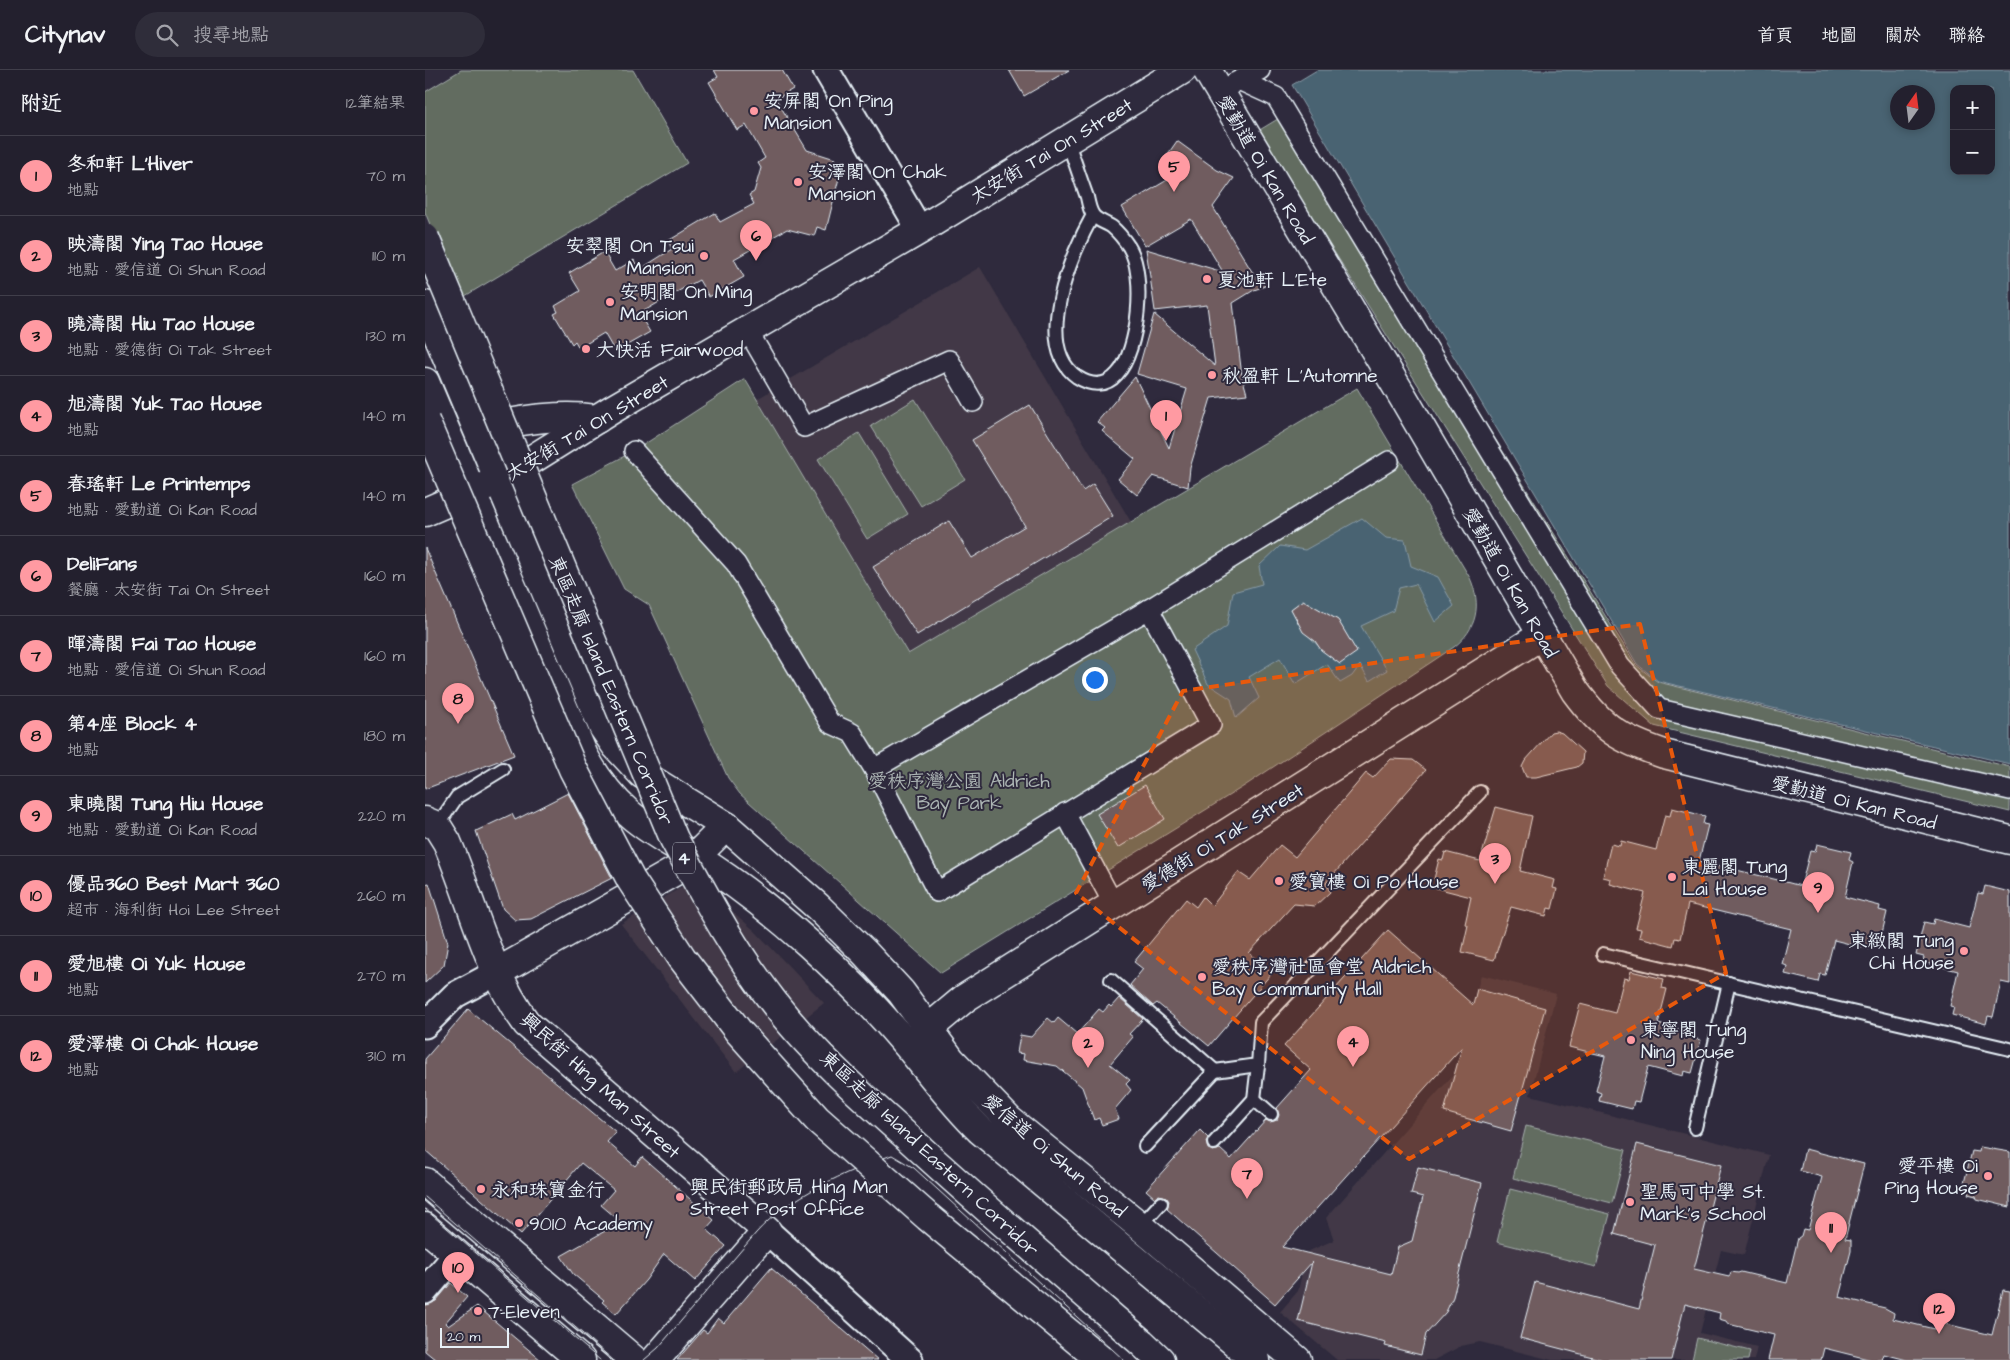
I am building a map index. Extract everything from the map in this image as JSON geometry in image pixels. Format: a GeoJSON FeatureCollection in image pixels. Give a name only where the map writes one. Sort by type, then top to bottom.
{"type":"FeatureCollection","features":[{"type":"Feature","properties":{"kind":"main road","name":"太安街 Tai On Street"},"geometry":{"type":"LineString","coordinates":[[425,512],[473,493],[499,480],[597,419],[921,230],[1182,70]]}},
{"type":"Feature","properties":{"kind":"main road","name":"愛勤道 Oi Kan Road"},"geometry":{"type":"LineString","coordinates":[[1222,80],[1403,397],[1575,692],[1594,717],[1616,734],[1638,745],[1664,754],[2010,840]]}},
{"type":"Feature","properties":{"kind":"main road","name":"東區走廊 Island Eastern Corridor"},"geometry":{"type":"LineString","coordinates":[[425,238],[674,839],[718,918],[751,970],[773,1001],[847,1082],[957,1183],[1160,1360]]}},
{"type":"Feature","properties":{"kind":"main road","name":"愛信道 Oi Shun Road"},"geometry":{"type":"LineString","coordinates":[[425,305],[475,429],[499,480],[593,706],[615,746],[642,774],[726,826],[818,907],[901,992],[951,1060],[1009,1120],[1140,1226],[1297,1360]]}},
{"type":"Feature","properties":{"kind":"main road"},"geometry":{"type":"LineString","coordinates":[[425,382],[436,426],[573,769],[631,880],[682,958],[739,1032],[817,1119],[928,1218],[1101,1360]]}},
{"type":"Feature","properties":{"kind":"main road"},"geometry":{"type":"LineString","coordinates":[[436,426],[475,429],[534,419],[575,416],[597,419]]}},
{"type":"Feature","properties":{"kind":"main road","name":"愛信道 Oi Shun Road"},"geometry":{"type":"LineString","coordinates":[[436,426],[473,493],[585,756],[595,776],[620,807],[637,822],[728,878],[805,942],[908,1046],[944,1093],[979,1130],[1256,1360]]}},
{"type":"Feature","properties":{"kind":"main road","name":"愛德街 Oi Tak Street"},"geometry":{"type":"LineString","coordinates":[[908,1046],[928,1027],[965,998],[1542,635]]}},
{"type":"Feature","properties":{"kind":"main road","name":"興民街 Hing Man Street"},"geometry":{"type":"LineString","coordinates":[[430,823],[454,859],[496,973],[515,1008],[527,1024],[767,1231]]}},
{"type":"Feature","properties":{"kind":"main road"},"geometry":{"type":"LineString","coordinates":[[496,973],[661,881],[695,857],[726,826]]}},
{"type":"Feature","properties":{"kind":"main road"},"geometry":{"type":"LineString","coordinates":[[425,1182],[634,1360]]}},
{"type":"Feature","properties":{"kind":"main road"},"geometry":{"type":"LineString","coordinates":[[425,1227],[581,1360]]}},
{"type":"Feature","properties":{"kind":"main road"},"geometry":{"type":"LineString","coordinates":[[655,1360],[767,1231]]}},
{"type":"Feature","properties":{"kind":"street"},"geometry":{"type":"LineString","coordinates":[[826,70],[921,230]]}},
{"type":"Feature","properties":{"kind":"street"},"geometry":{"type":"LineString","coordinates":[[1222,80],[1260,70]]}},
{"type":"Feature","properties":{"kind":"street"},"geometry":{"type":"LineString","coordinates":[[1222,80],[1275,97],[1620,666],[1659,709],[2010,790]]}},
{"type":"Feature","properties":{"kind":"street"},"geometry":{"type":"LineString","coordinates":[[748,331],[805,427],[949,360],[973,402]]}},
{"type":"Feature","properties":{"kind":"street"},"geometry":{"type":"LineString","coordinates":[[634,451],[735,564],[830,722],[852,733],[874,768],[937,892],[1211,725],[1149,609]]}},
{"type":"Feature","properties":{"kind":"street"},"geometry":{"type":"LineString","coordinates":[[874,768],[1149,609],[1389,461]]}},
{"type":"Feature","properties":{"kind":"street"},"geometry":{"type":"LineString","coordinates":[[1065,813],[1114,905]]}},
{"type":"Feature","properties":{"kind":"street"},"geometry":{"type":"LineString","coordinates":[[425,1025],[455,995],[496,973]]}},
{"type":"Feature","properties":{"kind":"street","name":"興民街 Hing Man Street"},"geometry":{"type":"LineString","coordinates":[[767,1231],[910,1360]]}},
{"type":"Feature","properties":{"kind":"street"},"geometry":{"type":"LineString","coordinates":[[425,1290],[457,1254]]}},
{"type":"Feature","properties":{"kind":"lane"},"geometry":{"type":"LineString","coordinates":[[1067,140],[1093,216],[1113,228],[1134,256],[1137,268],[1139,304],[1129,353],[1124,364],[1111,380],[1095,384],[1084,382],[1071,373],[1063,360],[1059,345],[1057,320],[1065,277],[1077,246],[1093,216]]}},
{"type":"Feature","properties":{"kind":"lane"},"geometry":{"type":"LineString","coordinates":[[430,823],[457,797],[503,769]]}},
{"type":"Feature","properties":{"kind":"lane"},"geometry":{"type":"LineString","coordinates":[[1214,1143],[1253,1099],[1261,1022],[1480,792]]}},
{"type":"Feature","properties":{"kind":"lane"},"geometry":{"type":"LineString","coordinates":[[1603,954],[2010,1049]]}},
{"type":"Feature","properties":{"kind":"lane"},"geometry":{"type":"LineString","coordinates":[[1111,980],[1215,1071]]}},
{"type":"Feature","properties":{"kind":"lane"},"geometry":{"type":"LineString","coordinates":[[1695,1128],[1729,983]]}},
{"type":"Feature","properties":{"kind":"lane"},"geometry":{"type":"LineString","coordinates":[[1145,1146],[1215,1071],[1258,1065]]}},
{"type":"Feature","properties":{"kind":"lane"},"geometry":{"type":"LineString","coordinates":[[1253,1099],[1271,1114]]}},
{"type":"Feature","properties":{"kind":"lane"},"geometry":{"type":"LineString","coordinates":[[1140,1226],[1161,1203]]}},
{"type":"Feature","properties":{"kind":"highlighted area"},"geometry":{"type":"Polygon","coordinates":[[[1640,624],[1726,973],[1409,1159],[1076,893],[1183,691],[1640,624]]]}},
{"type":"Feature","properties":{"kind":"shaded area"},"geometry":{"type":"Polygon","coordinates":[[[980,267],[1131,522],[908,655],[757,399],[980,267]]]}},
{"type":"Feature","properties":{"kind":"shaded area"},"geometry":{"type":"Polygon","coordinates":[[[685,885],[706,889],[755,931],[824,1003],[736,1072],[621,924],[685,885]]]}},
{"type":"Feature","properties":{"kind":"shaded area"},"geometry":{"type":"Polygon","coordinates":[[[1481,975],[1556,994],[1530,1095],[1769,1155],[1744,1255],[1721,1250],[1700,1333],[1757,1347],[1754,1360],[1552,1360],[1480,1342],[1461,1346],[1434,1360],[1337,1360],[1280,1312],[1298,1291],[1307,1252],[1334,1240],[1326,1218],[1454,1074],[1481,975]]]}},
{"type":"Feature","properties":{"kind":"green space"},"geometry":{"type":"Polygon","coordinates":[[[461,70],[633,70],[687,163],[460,299],[425,212],[425,92],[461,70]]]}},
{"type":"Feature","properties":{"kind":"green space"},"geometry":{"type":"Polygon","coordinates":[[[1291,111],[1636,665],[1658,682],[2010,767],[2010,812],[1654,726],[1608,686],[1258,131],[1291,111]]]}},
{"type":"Feature","properties":{"kind":"green space","name":"愛秩序灣公園 Aldrich Bay Park"},"geometry":{"type":"Polygon","coordinates":[[[745,379],[908,654],[1357,388],[1470,578],[1476,598],[1475,616],[1468,632],[1454,647],[1246,785],[941,973],[740,794],[728,778],[649,605],[624,589],[572,484],[634,451],[745,379]]]}},
{"type":"Feature","properties":{"kind":"green space"},"geometry":{"type":"Polygon","coordinates":[[[915,399],[965,479],[921,506],[871,426],[915,399]]]}},
{"type":"Feature","properties":{"kind":"green space"},"geometry":{"type":"Polygon","coordinates":[[[859,433],[908,514],[867,539],[818,459],[859,433]]]}},
{"type":"Feature","properties":{"kind":"green space"},"geometry":{"type":"Polygon","coordinates":[[[1526,1126],[1626,1150],[1612,1203],[1513,1178],[1526,1126]]]}},
{"type":"Feature","properties":{"kind":"green space"},"geometry":{"type":"Polygon","coordinates":[[[1510,1189],[1610,1214],[1596,1267],[1497,1242],[1510,1189]]]}},
{"type":"Feature","properties":{"kind":"green space"},"geometry":{"type":"Polygon","coordinates":[[[1697,1338],[1750,1351],[1748,1360],[1692,1360],[1697,1338]]]}},
{"type":"Feature","properties":{"kind":"water"},"geometry":{"type":"Polygon","coordinates":[[[1317,70],[2010,70],[2010,764],[1658,681],[1637,664],[1292,85],[1317,70]]]}},
{"type":"Feature","properties":{"kind":"water"},"geometry":{"type":"Polygon","coordinates":[[[1362,518],[1386,538],[1405,540],[1411,566],[1438,577],[1454,606],[1435,622],[1416,584],[1399,588],[1393,611],[1361,626],[1387,670],[1369,681],[1360,665],[1352,676],[1340,683],[1327,664],[1295,684],[1280,658],[1249,677],[1259,698],[1236,718],[1231,699],[1208,684],[1192,650],[1227,626],[1233,592],[1262,584],[1259,566],[1280,546],[1305,550],[1362,518]],[[1303,600],[1291,609],[1312,639],[1340,664],[1356,651],[1338,620],[1303,600]]]}},
{"type":"Feature","properties":{"kind":"building"},"geometry":{"type":"Polygon","coordinates":[[[714,70],[782,70],[793,89],[776,99],[807,150],[835,159],[832,167],[841,170],[826,230],[817,227],[814,236],[787,229],[734,259],[744,277],[709,297],[699,280],[673,294],[639,314],[650,332],[615,352],[604,333],[579,348],[575,341],[572,344],[554,314],[558,312],[555,306],[580,291],[569,273],[604,252],[615,271],[634,260],[639,270],[672,249],[668,241],[715,213],[720,222],[754,204],[749,195],[754,192],[761,168],[758,163],[765,158],[746,125],[737,130],[709,82],[718,77],[714,70]]]}},
{"type":"Feature","properties":{"kind":"building"},"geometry":{"type":"Polygon","coordinates":[[[1009,70],[1069,70],[1024,96],[1009,70]]]}},
{"type":"Feature","properties":{"kind":"building"},"geometry":{"type":"Polygon","coordinates":[[[1177,141],[1217,170],[1234,178],[1213,207],[1251,270],[1265,286],[1254,290],[1233,303],[1242,376],[1247,394],[1211,398],[1190,468],[1188,487],[1153,476],[1137,495],[1118,479],[1135,459],[1102,431],[1105,428],[1097,422],[1135,377],[1169,448],[1187,389],[1137,374],[1154,314],[1215,366],[1207,305],[1155,311],[1146,249],[1223,272],[1191,219],[1145,246],[1122,207],[1179,173],[1163,161],[1177,141]]]}},
{"type":"Feature","properties":{"kind":"building"},"geometry":{"type":"Polygon","coordinates":[[[1030,405],[1083,491],[1093,484],[1113,516],[917,635],[873,567],[949,521],[972,558],[1025,526],[972,440],[1030,405]]]}},
{"type":"Feature","properties":{"kind":"building"},"geometry":{"type":"Polygon","coordinates":[[[425,548],[514,755],[425,789],[425,548]]]}},
{"type":"Feature","properties":{"kind":"building"},"geometry":{"type":"Polygon","coordinates":[[[1303,600],[1338,620],[1357,652],[1340,664],[1321,650],[1315,641],[1303,632],[1291,609],[1303,600]]]}},
{"type":"Feature","properties":{"kind":"building"},"geometry":{"type":"Polygon","coordinates":[[[1551,732],[1562,733],[1583,752],[1582,763],[1577,767],[1536,777],[1526,777],[1522,767],[1525,761],[1551,732]]]}},
{"type":"Feature","properties":{"kind":"building","name":"愛寶樓 Oi Po House"},"geometry":{"type":"Polygon","coordinates":[[[1391,759],[1413,760],[1426,770],[1326,883],[1330,892],[1315,906],[1294,904],[1249,953],[1272,973],[1209,1046],[1157,1003],[1153,1006],[1130,985],[1143,969],[1134,962],[1186,899],[1196,907],[1203,897],[1212,906],[1238,872],[1250,880],[1280,845],[1295,857],[1366,773],[1373,778],[1391,759]]]}},
{"type":"Feature","properties":{"kind":"building"},"geometry":{"type":"Polygon","coordinates":[[[1145,785],[1165,819],[1118,848],[1097,814],[1145,785]]]}},
{"type":"Feature","properties":{"kind":"building"},"geometry":{"type":"Polygon","coordinates":[[[568,793],[612,878],[531,919],[515,920],[503,909],[476,831],[512,814],[515,820],[568,793]]]}},
{"type":"Feature","properties":{"kind":"building"},"geometry":{"type":"Polygon","coordinates":[[[1496,807],[1532,816],[1520,871],[1555,880],[1553,888],[1557,889],[1552,909],[1548,908],[1546,916],[1511,907],[1494,960],[1462,952],[1468,925],[1465,924],[1471,897],[1436,888],[1438,880],[1434,879],[1439,859],[1443,860],[1445,852],[1480,861],[1496,807]]]}},
{"type":"Feature","properties":{"kind":"building"},"geometry":{"type":"Polygon","coordinates":[[[1672,808],[1705,816],[1703,824],[1708,825],[1699,861],[1801,886],[1810,851],[1815,852],[1817,844],[1851,852],[1849,860],[1853,862],[1845,897],[1880,906],[1879,910],[1887,912],[1879,946],[1870,944],[1869,949],[1834,940],[1825,975],[1820,974],[1818,982],[1785,974],[1787,966],[1782,964],[1791,929],[1688,904],[1680,939],[1675,938],[1673,946],[1639,937],[1641,929],[1636,928],[1645,893],[1610,884],[1611,879],[1603,877],[1611,844],[1620,846],[1621,841],[1656,850],[1665,815],[1670,816],[1672,808]]]}},
{"type":"Feature","properties":{"kind":"building"},"geometry":{"type":"Polygon","coordinates":[[[429,883],[448,943],[444,965],[425,983],[425,884],[429,883]]]}},
{"type":"Feature","properties":{"kind":"building","name":"東緻閣 Tung Chi House"},"geometry":{"type":"Polygon","coordinates":[[[1985,886],[2010,892],[2010,984],[2001,982],[1993,1017],[1988,1016],[1986,1024],[1952,1015],[1954,1007],[1950,1006],[1958,971],[1923,962],[1924,957],[1916,955],[1924,922],[1933,924],[1934,919],[1969,928],[1978,893],[1983,894],[1985,886]]]}},
{"type":"Feature","properties":{"kind":"building"},"geometry":{"type":"Polygon","coordinates":[[[1388,930],[1473,1005],[1477,989],[1545,1008],[1511,1131],[1444,1112],[1462,1047],[1282,1247],[1391,1274],[1398,1247],[1412,1241],[1423,1197],[1411,1194],[1418,1167],[1482,1183],[1453,1297],[1446,1312],[1426,1334],[1421,1355],[1385,1346],[1386,1343],[1298,1321],[1312,1262],[1275,1304],[1167,1209],[1169,1201],[1166,1197],[1159,1195],[1155,1198],[1146,1190],[1200,1130],[1208,1138],[1206,1142],[1208,1149],[1213,1151],[1220,1149],[1231,1159],[1266,1120],[1270,1122],[1277,1120],[1279,1115],[1277,1108],[1311,1070],[1284,1046],[1388,930]]]}},
{"type":"Feature","properties":{"kind":"building","name":"東寧閣 Tung Ning House"},"geometry":{"type":"Polygon","coordinates":[[[1631,971],[1664,979],[1662,988],[1667,989],[1658,1024],[1694,1033],[1692,1038],[1701,1040],[1692,1073],[1684,1071],[1683,1076],[1648,1067],[1639,1102],[1634,1101],[1632,1109],[1599,1101],[1601,1093],[1596,1091],[1605,1056],[1569,1047],[1580,1004],[1615,1013],[1624,978],[1629,979],[1631,971]]]}},
{"type":"Feature","properties":{"kind":"building"},"geometry":{"type":"Polygon","coordinates":[[[1119,998],[1143,1019],[1129,1034],[1133,1037],[1110,1064],[1130,1080],[1126,1084],[1131,1090],[1115,1109],[1119,1119],[1102,1125],[1099,1118],[1094,1120],[1082,1087],[1057,1066],[1023,1060],[1024,1054],[1017,1053],[1020,1035],[1031,1037],[1048,1018],[1054,1023],[1058,1018],[1077,1034],[1099,1009],[1103,1012],[1109,1005],[1111,1007],[1119,998]]]}},
{"type":"Feature","properties":{"kind":"building"},"geometry":{"type":"Polygon","coordinates":[[[468,1009],[616,1132],[607,1142],[635,1166],[642,1157],[714,1220],[706,1229],[726,1246],[695,1281],[664,1254],[646,1280],[616,1314],[602,1302],[604,1300],[573,1274],[561,1256],[621,1222],[601,1205],[614,1190],[581,1163],[521,1234],[425,1150],[425,1059],[468,1009]]]}},
{"type":"Feature","properties":{"kind":"building"},"geometry":{"type":"Polygon","coordinates":[[[1637,1144],[1721,1165],[1694,1269],[1729,1277],[1731,1272],[1741,1272],[1787,1283],[1798,1238],[1801,1236],[1803,1229],[1808,1230],[1822,1177],[1800,1171],[1805,1149],[1864,1164],[1845,1239],[1851,1240],[1851,1251],[1839,1297],[1885,1308],[1894,1313],[1893,1319],[1934,1329],[1936,1323],[1946,1324],[1992,1335],[2003,1290],[2010,1291],[2010,1360],[1907,1360],[1884,1354],[1882,1360],[1872,1360],[1824,1348],[1821,1360],[1768,1360],[1774,1335],[1728,1324],[1726,1321],[1719,1319],[1720,1313],[1685,1304],[1671,1360],[1604,1360],[1520,1338],[1535,1282],[1639,1309],[1655,1245],[1614,1234],[1637,1144]]]}},
{"type":"Feature","properties":{"kind":"building","name":"愛平樓 Oi Ping House"},"geometry":{"type":"Polygon","coordinates":[[[1980,1147],[2010,1152],[2010,1207],[1977,1199],[1976,1196],[1968,1194],[1970,1188],[1963,1187],[1972,1151],[1979,1152],[1980,1147]]]}},
{"type":"Feature","properties":{"kind":"building"},"geometry":{"type":"Polygon","coordinates":[[[771,1268],[878,1360],[677,1360],[703,1330],[707,1333],[718,1318],[724,1323],[771,1268]]]}},
{"type":"Feature","properties":{"kind":"building"},"geometry":{"type":"Polygon","coordinates":[[[451,1283],[467,1297],[445,1323],[448,1326],[477,1306],[541,1360],[436,1360],[425,1351],[425,1305],[436,1301],[451,1283]]]}},
{"type":"Feature","properties":{"kind":"tram line"},"geometry":{"type":"LineString","coordinates":[[644,1360],[658,1348],[769,1220],[819,1186],[892,1155],[914,1168],[1124,1360]]}},
{"type":"Feature","properties":{"kind":"tram line"},"geometry":{"type":"LineString","coordinates":[[425,1197],[613,1360]]}},
{"type":"Feature","properties":{"kind":"tram line"},"geometry":{"type":"LineString","coordinates":[[425,1209],[600,1360]]}},
{"type":"Feature","properties":{"kind":"place","name":"安屏閣 On Ping Mansion"},"geometry":{"type":"Point","coordinates":[754,111]}},
{"type":"Feature","properties":{"kind":"place","name":"安澤閣 On Chak Mansion"},"geometry":{"type":"Point","coordinates":[798,182]}},
{"type":"Feature","properties":{"kind":"place","name":"春瑤軒 Le Printemps"},"geometry":{"type":"Point","coordinates":[1174,192]}},
{"type":"Feature","properties":{"kind":"place","name":"安翠閣 On Tsui Mansion"},"geometry":{"type":"Point","coordinates":[704,256]}},
{"type":"Feature","properties":{"kind":"place","name":"DeliFans"},"geometry":{"type":"Point","coordinates":[756,261]}},
{"type":"Feature","properties":{"kind":"place","name":"夏池軒 L'Ete"},"geometry":{"type":"Point","coordinates":[1207,279]}},
{"type":"Feature","properties":{"kind":"place","name":"安明閣 On Ming Mansion"},"geometry":{"type":"Point","coordinates":[610,302]}},
{"type":"Feature","properties":{"kind":"place","name":"大快活 Fairwood"},"geometry":{"type":"Point","coordinates":[586,349]}},
{"type":"Feature","properties":{"kind":"place","name":"秋盈軒 L'Automne"},"geometry":{"type":"Point","coordinates":[1212,375]}},
{"type":"Feature","properties":{"kind":"place","name":"冬和軒 L'Hiver"},"geometry":{"type":"Point","coordinates":[1166,441]}},
{"type":"Feature","properties":{"kind":"place","name":"第4座 Block 4"},"geometry":{"type":"Point","coordinates":[458,724]}},
{"type":"Feature","properties":{"kind":"place","name":"東麗閣 Tung Lai House"},"geometry":{"type":"Point","coordinates":[1672,877]}},
{"type":"Feature","properties":{"kind":"place","name":"愛寶樓 Oi Po House"},"geometry":{"type":"Point","coordinates":[1279,881]}},
{"type":"Feature","properties":{"kind":"place","name":"曉濤閣 Hiu Tao House"},"geometry":{"type":"Point","coordinates":[1495,884]}},
{"type":"Feature","properties":{"kind":"place","name":"東曉閣 Tung Hiu House"},"geometry":{"type":"Point","coordinates":[1818,913]}},
{"type":"Feature","properties":{"kind":"place","name":"東緻閣 Tung Chi House"},"geometry":{"type":"Point","coordinates":[1964,951]}},
{"type":"Feature","properties":{"kind":"place","name":"愛秩序灣社區會堂 Aldrich Bay Community Hall"},"geometry":{"type":"Point","coordinates":[1202,977]}},
{"type":"Feature","properties":{"kind":"place","name":"東寧閣 Tung Ning House"},"geometry":{"type":"Point","coordinates":[1631,1040]}},
{"type":"Feature","properties":{"kind":"place","name":"旭濤閣 Yuk Tao House"},"geometry":{"type":"Point","coordinates":[1353,1067]}},
{"type":"Feature","properties":{"kind":"place","name":"映濤閣 Ying Tao House"},"geometry":{"type":"Point","coordinates":[1088,1068]}},
{"type":"Feature","properties":{"kind":"place","name":"愛平樓 Oi Ping House"},"geometry":{"type":"Point","coordinates":[1988,1176]}},
{"type":"Feature","properties":{"kind":"place","name":"永和珠寶金行"},"geometry":{"type":"Point","coordinates":[481,1189]}},
{"type":"Feature","properties":{"kind":"place","name":"興民街郵政局 Hing Man Street Post Office"},"geometry":{"type":"Point","coordinates":[680,1197]}},
{"type":"Feature","properties":{"kind":"place","name":"暉濤閣 Fai Tao House"},"geometry":{"type":"Point","coordinates":[1247,1199]}},
{"type":"Feature","properties":{"kind":"place","name":"聖馬可中學 St. Mark's School"},"geometry":{"type":"Point","coordinates":[1630,1202]}},
{"type":"Feature","properties":{"kind":"place","name":"9010 Academy"},"geometry":{"type":"Point","coordinates":[519,1223]}},
{"type":"Feature","properties":{"kind":"place","name":"愛旭樓 Oi Yuk House"},"geometry":{"type":"Point","coordinates":[1831,1253]}},
{"type":"Feature","properties":{"kind":"place","name":"優品360 Best Mart 360"},"geometry":{"type":"Point","coordinates":[458,1293]}},
{"type":"Feature","properties":{"kind":"place","name":"7-Eleven"},"geometry":{"type":"Point","coordinates":[478,1311]}},
{"type":"Feature","properties":{"kind":"place","name":"愛澤樓 Oi Chak House"},"geometry":{"type":"Point","coordinates":[1939,1334]}}]}
